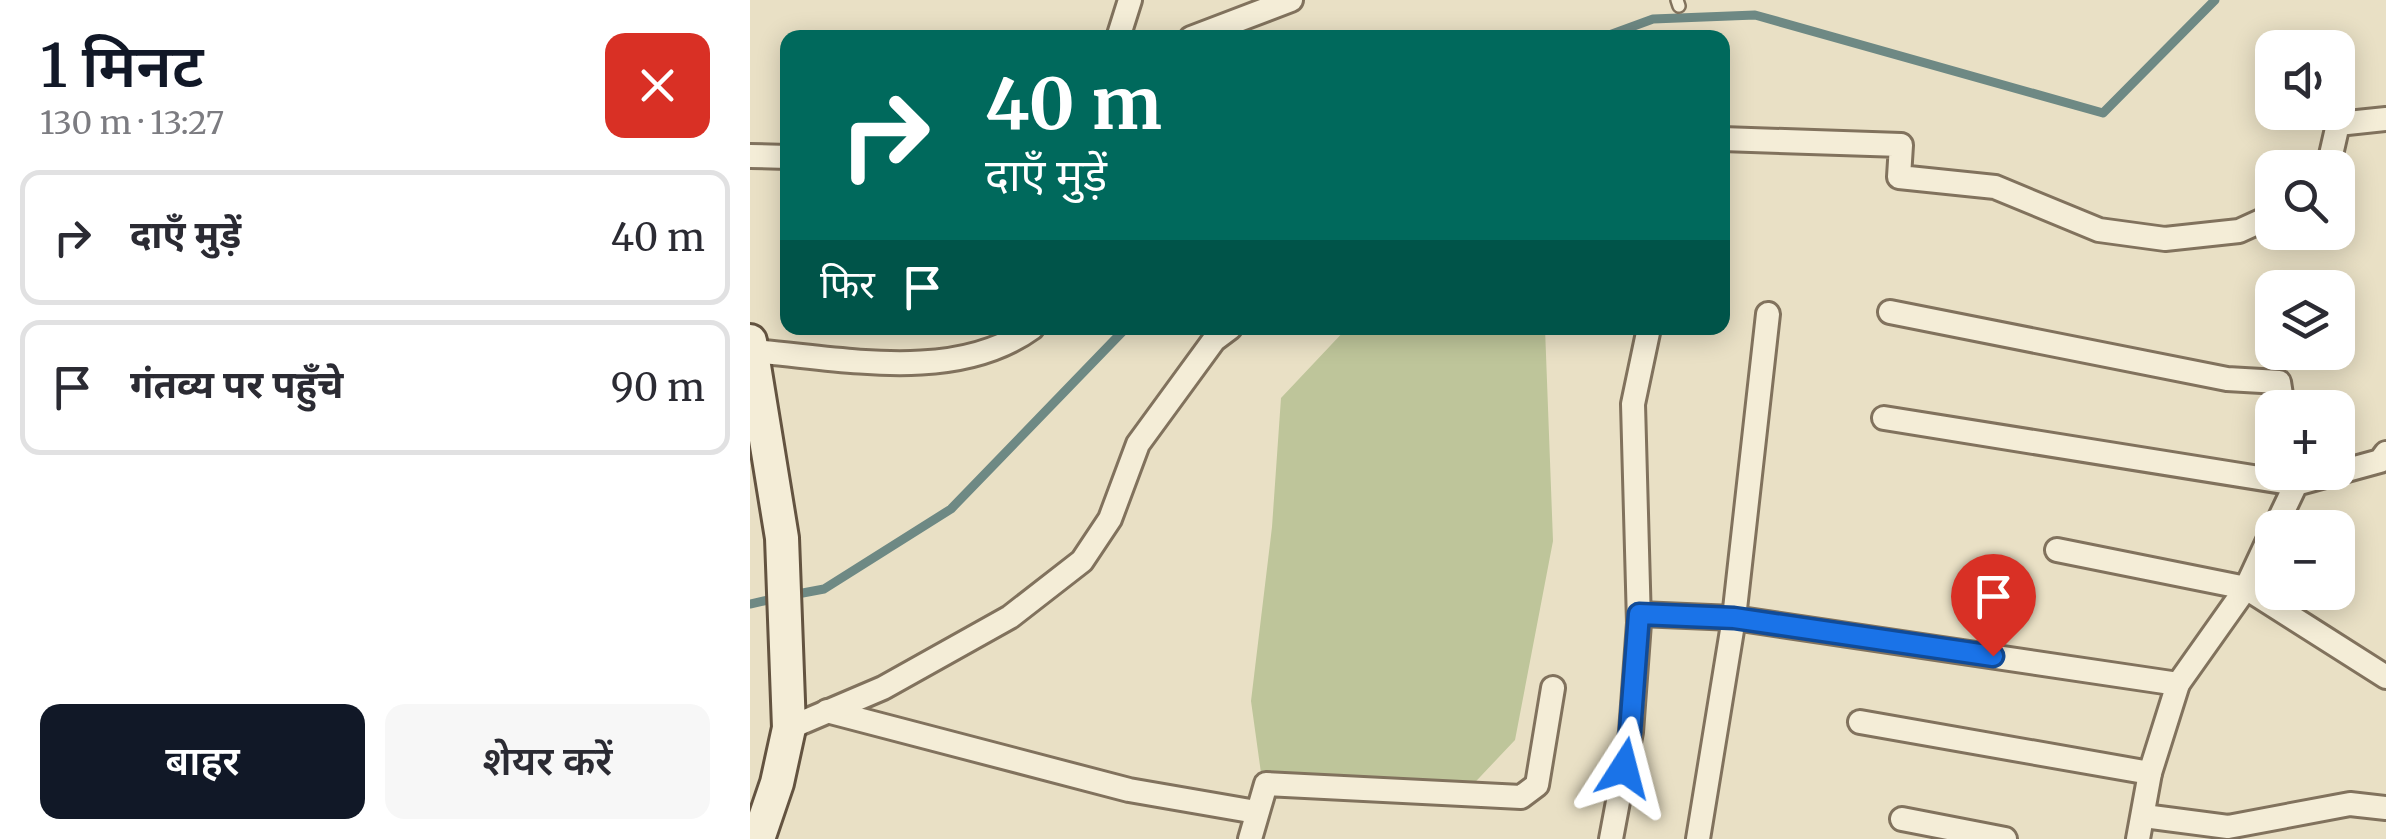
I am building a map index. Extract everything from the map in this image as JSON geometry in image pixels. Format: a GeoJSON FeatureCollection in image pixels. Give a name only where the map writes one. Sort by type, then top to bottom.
{"type":"FeatureCollection","features":[{"type":"Feature","properties":{"kind":"main road"},"geometry":{"type":"LineString","coordinates":[[751,346],[761,475],[782,538],[789,728],[777,783],[758,839]]}},
{"type":"Feature","properties":{"kind":"street"},"geometry":{"type":"LineString","coordinates":[[1121,30],[1130,0]]}},
{"type":"Feature","properties":{"kind":"street"},"geometry":{"type":"LineString","coordinates":[[1212,30],[1290,0]]}},
{"type":"Feature","properties":{"kind":"street"},"geometry":{"type":"LineString","coordinates":[[2332,150],[2338,124],[2386,119]]}},
{"type":"Feature","properties":{"kind":"street"},"geometry":{"type":"LineString","coordinates":[[1730,139],[1900,145],[1899,177],[1995,186],[2099,230],[2165,239],[2240,231],[2255,224]]}},
{"type":"Feature","properties":{"kind":"street"},"geometry":{"type":"LineString","coordinates":[[750,156],[780,157]]}},
{"type":"Feature","properties":{"kind":"street"},"geometry":{"type":"LineString","coordinates":[[1890,312],[2227,379],[2279,382],[2281,390]]}},
{"type":"Feature","properties":{"kind":"street"},"geometry":{"type":"LineString","coordinates":[[1698,839],[1734,618],[1768,314]]}},
{"type":"Feature","properties":{"kind":"street"},"geometry":{"type":"LineString","coordinates":[[751,346],[922,364],[980,354],[1018,335]]}},
{"type":"Feature","properties":{"kind":"street"},"geometry":{"type":"LineString","coordinates":[[789,728],[883,688],[1010,617],[1082,561],[1110,519],[1138,444],[1221,335]]}},
{"type":"Feature","properties":{"kind":"street"},"geometry":{"type":"LineString","coordinates":[[1611,839],[1630,732],[1639,614],[1633,404],[1648,335]]}},
{"type":"Feature","properties":{"kind":"street"},"geometry":{"type":"LineString","coordinates":[[1884,418],[2255,472]]}},
{"type":"Feature","properties":{"kind":"street"},"geometry":{"type":"LineString","coordinates":[[2355,466],[2384,460]]}},
{"type":"Feature","properties":{"kind":"street"},"geometry":{"type":"LineString","coordinates":[[2056,550],[2246,588],[2386,677]]}},
{"type":"Feature","properties":{"kind":"street"},"geometry":{"type":"LineString","coordinates":[[2255,569],[2178,684],[2150,774],[2141,828],[2228,827],[2350,804],[2386,808]]}},
{"type":"Feature","properties":{"kind":"street"},"geometry":{"type":"LineString","coordinates":[[1639,614],[1734,618],[2178,684]]}},
{"type":"Feature","properties":{"kind":"street"},"geometry":{"type":"LineString","coordinates":[[1250,839],[1266,784],[1522,797],[1537,785],[1552,688]]}},
{"type":"Feature","properties":{"kind":"street"},"geometry":{"type":"LineString","coordinates":[[827,711],[1129,790],[1256,812]]}},
{"type":"Feature","properties":{"kind":"street"},"geometry":{"type":"LineString","coordinates":[[1860,722],[2150,774]]}},
{"type":"Feature","properties":{"kind":"street"},"geometry":{"type":"LineString","coordinates":[[1902,819],[2005,839]]}},
{"type":"Feature","properties":{"kind":"green space"},"geometry":{"type":"Polygon","coordinates":[[[1340,335],[1545,335],[1553,541],[1515,740],[1463,795],[1261,773],[1251,701],[1272,527],[1281,398],[1340,335]]]}},
{"type":"Feature","properties":{"kind":"waterway"},"geometry":{"type":"LineString","coordinates":[[1623,30],[1653,19],[1755,15],[2103,113],[2215,0]]}},
{"type":"Feature","properties":{"kind":"waterway"},"geometry":{"type":"LineString","coordinates":[[792,595],[824,589],[951,509],[1119,335]]}},
{"type":"Feature","properties":{"kind":"waterway"},"geometry":{"type":"LineString","coordinates":[[750,604],[777,598]]}},
{"type":"Feature","properties":{"kind":"route"},"geometry":{"type":"LineString","coordinates":[[1624,768],[1639,614],[1734,618],[1993,656]]}}]}
